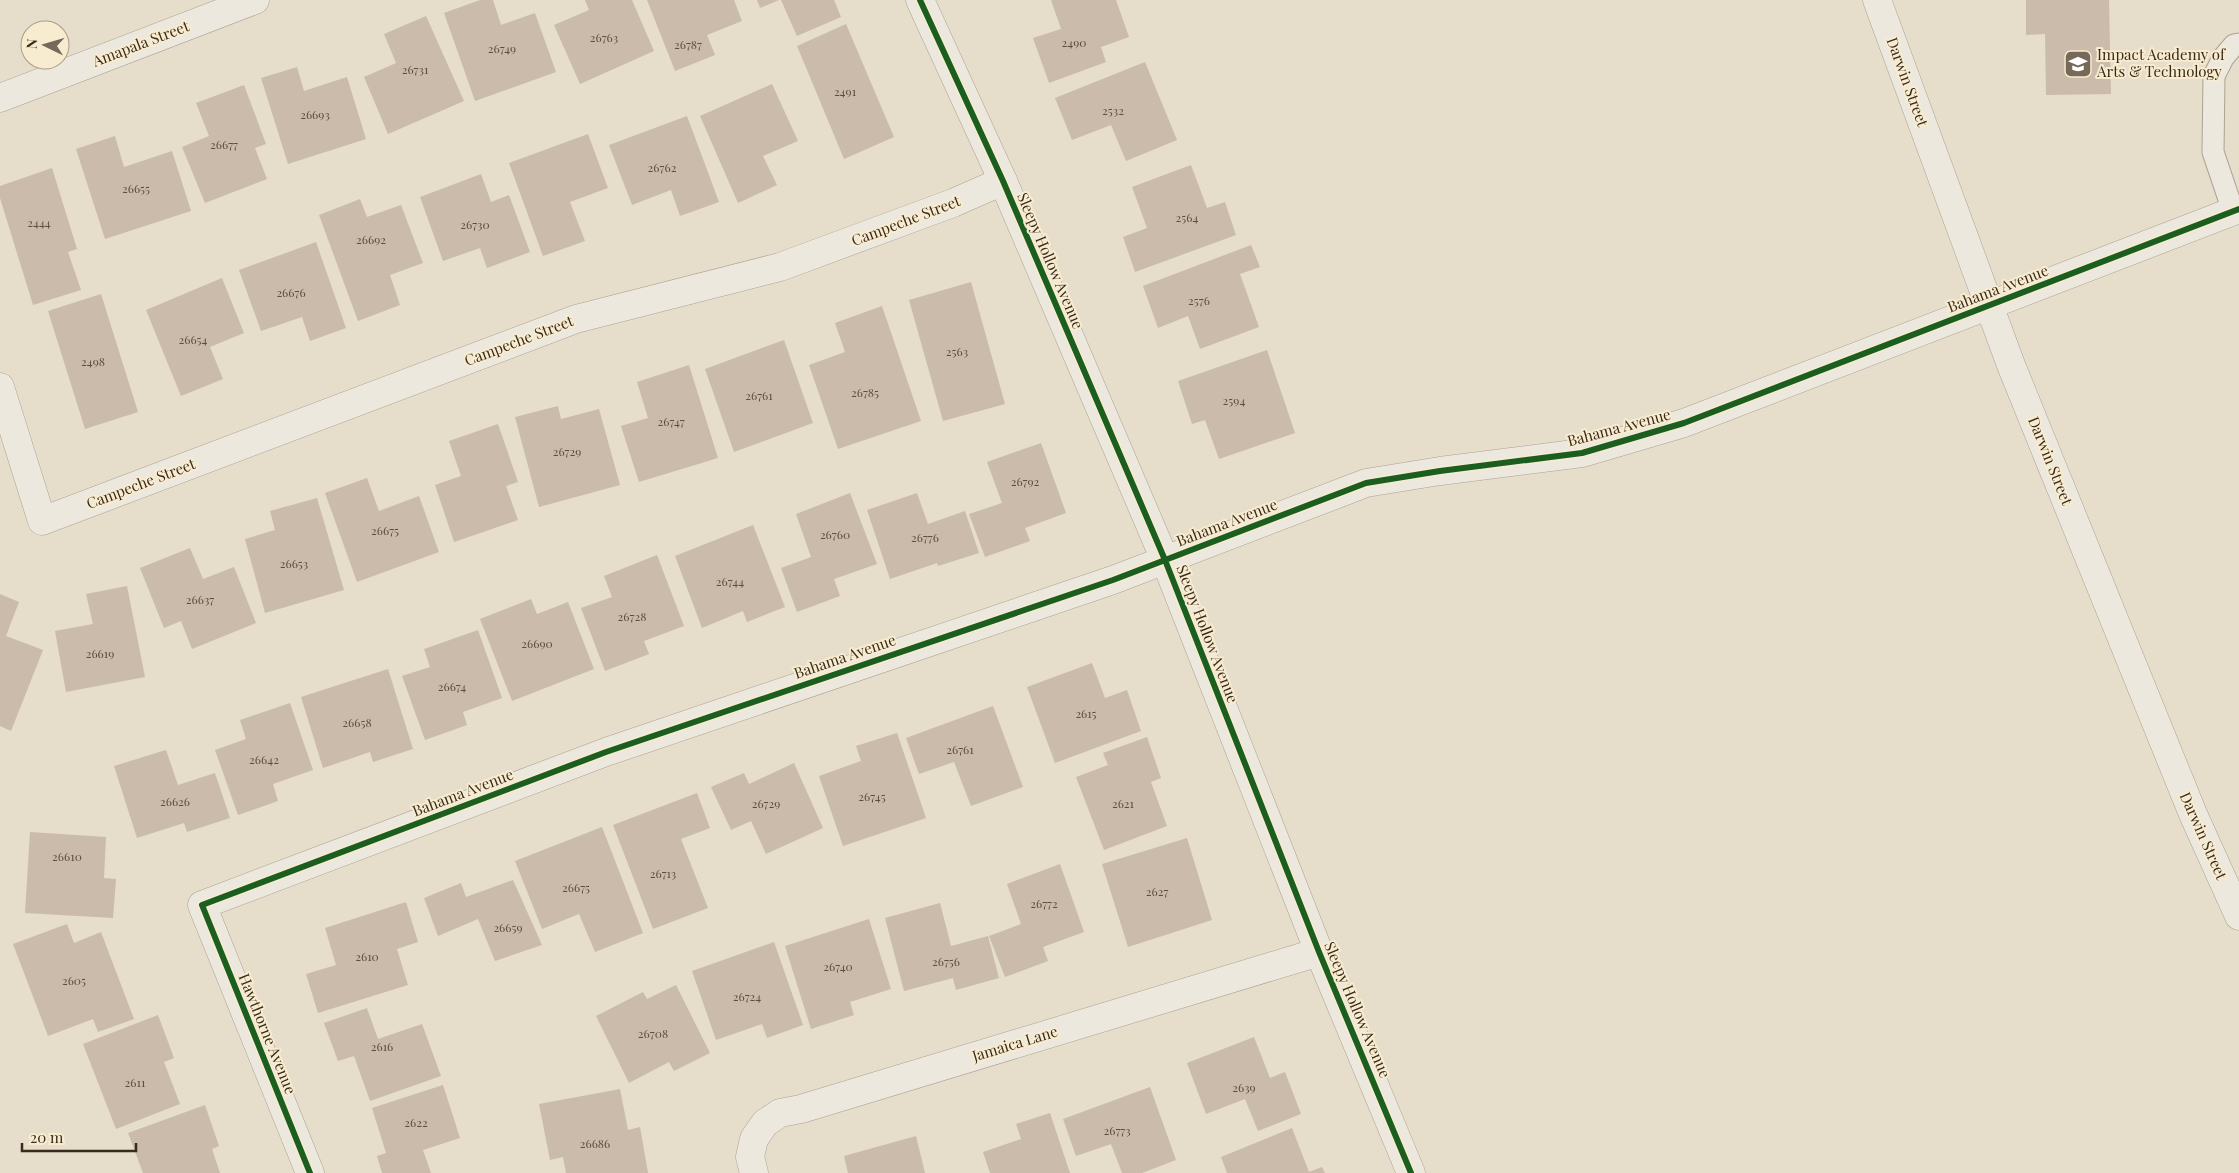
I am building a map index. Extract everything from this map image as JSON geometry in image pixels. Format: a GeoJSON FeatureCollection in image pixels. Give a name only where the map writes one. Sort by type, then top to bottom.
{"type":"FeatureCollection","features":[{"type":"Feature","properties":{"kind":"street","name":"Amapala Street"},"geometry":{"type":"LineString","coordinates":[[0,98],[255,0]]}},
{"type":"Feature","properties":{"kind":"street","name":"Sleepy Hollow Avenue"},"geometry":{"type":"LineString","coordinates":[[920,0],[1003,181],[1165,560],[1319,952],[1411,1173]]}},
{"type":"Feature","properties":{"kind":"street","name":"Darwin Street"},"geometry":{"type":"LineString","coordinates":[[1877,0],[1988,306],[2193,814],[2239,916]]}},
{"type":"Feature","properties":{"kind":"street","name":"Campeche Street"},"geometry":{"type":"LineString","coordinates":[[0,388],[42,521],[576,319],[780,267],[953,203],[1003,181]]}},
{"type":"Feature","properties":{"kind":"street","name":"Bahama Avenue"},"geometry":{"type":"LineString","coordinates":[[202,905],[606,752],[1113,580],[1366,483],[1440,471],[1582,453],[1684,423],[2236,210]]}},
{"type":"Feature","properties":{"kind":"street","name":"Hawthorne Avenue"},"geometry":{"type":"LineString","coordinates":[[202,905],[310,1173]]}},
{"type":"Feature","properties":{"kind":"street","name":"Jamaica Lane"},"geometry":{"type":"LineString","coordinates":[[754,1173],[750,1157],[754,1139],[765,1123],[780,1113],[801,1109],[1319,952]]}},
{"type":"Feature","properties":{"kind":"lane"},"geometry":{"type":"LineString","coordinates":[[2236,210],[2213,152],[2214,76],[2223,58],[2234,45],[2239,44]]}},
{"type":"Feature","properties":{"kind":"building"},"geometry":{"type":"Polygon","coordinates":[[[480,0],[493,0],[501,25],[535,13],[556,72],[475,101],[444,13],[480,0]]]}},
{"type":"Feature","properties":{"kind":"building"},"geometry":{"type":"Polygon","coordinates":[[[585,0],[632,0],[654,51],[580,84],[554,25],[589,10],[585,0]]]}},
{"type":"Feature","properties":{"kind":"building"},"geometry":{"type":"Polygon","coordinates":[[[647,0],[734,0],[742,21],[707,35],[715,55],[675,71],[647,0]]]}},
{"type":"Feature","properties":{"kind":"building"},"geometry":{"type":"Polygon","coordinates":[[[757,0],[779,0],[760,8],[757,0]]]}},
{"type":"Feature","properties":{"kind":"building"},"geometry":{"type":"Polygon","coordinates":[[[781,0],[834,0],[841,17],[797,36],[781,0]]]}},
{"type":"Feature","properties":{"kind":"building"},"geometry":{"type":"Polygon","coordinates":[[[1051,0],[1116,0],[1129,37],[1101,47],[1106,62],[1049,83],[1033,38],[1061,29],[1051,0]]]}},
{"type":"Feature","properties":{"kind":"building","name":"Impact Academy of Arts & Technology"},"geometry":{"type":"Polygon","coordinates":[[[2026,0],[2109,0],[2111,94],[2046,95],[2045,34],[2026,35],[2026,0]]]}},
{"type":"Feature","properties":{"kind":"building"},"geometry":{"type":"Polygon","coordinates":[[[426,16],[464,101],[388,134],[364,77],[396,63],[384,34],[426,16]]]}},
{"type":"Feature","properties":{"kind":"building"},"geometry":{"type":"Polygon","coordinates":[[[846,24],[894,137],[844,159],[797,46],[846,24]]]}},
{"type":"Feature","properties":{"kind":"building"},"geometry":{"type":"Polygon","coordinates":[[[1145,62],[1177,140],[1126,161],[1111,125],[1072,140],[1055,98],[1145,62]]]}},
{"type":"Feature","properties":{"kind":"building"},"geometry":{"type":"Polygon","coordinates":[[[297,67],[304,91],[347,77],[366,139],[288,164],[261,78],[297,67]]]}},
{"type":"Feature","properties":{"kind":"building"},"geometry":{"type":"Polygon","coordinates":[[[772,84],[798,141],[763,156],[777,185],[738,203],[700,116],[772,84]]]}},
{"type":"Feature","properties":{"kind":"building"},"geometry":{"type":"Polygon","coordinates":[[[244,85],[266,144],[255,148],[267,179],[205,203],[182,147],[209,136],[196,103],[244,85]]]}},
{"type":"Feature","properties":{"kind":"building"},"geometry":{"type":"Polygon","coordinates":[[[687,116],[719,202],[680,216],[671,190],[632,205],[609,145],[687,116]]]}},
{"type":"Feature","properties":{"kind":"building"},"geometry":{"type":"Polygon","coordinates":[[[588,134],[608,188],[570,202],[585,241],[543,256],[509,163],[588,134]]]}},
{"type":"Feature","properties":{"kind":"building"},"geometry":{"type":"Polygon","coordinates":[[[115,136],[124,167],[172,151],[191,211],[105,239],[76,149],[115,136]]]}},
{"type":"Feature","properties":{"kind":"building"},"geometry":{"type":"Polygon","coordinates":[[[1191,165],[1207,208],[1225,202],[1236,235],[1135,272],[1123,237],[1147,228],[1132,187],[1191,165]]]}},
{"type":"Feature","properties":{"kind":"building"},"geometry":{"type":"Polygon","coordinates":[[[52,168],[77,249],[68,252],[81,290],[33,305],[0,198],[0,186],[52,168]]]}},
{"type":"Feature","properties":{"kind":"building"},"geometry":{"type":"Polygon","coordinates":[[[481,174],[491,202],[509,195],[530,252],[487,268],[480,248],[443,261],[420,197],[481,174]]]}},
{"type":"Feature","properties":{"kind":"building"},"geometry":{"type":"Polygon","coordinates":[[[360,199],[367,217],[401,205],[423,263],[390,275],[400,305],[358,321],[319,215],[360,199]]]}},
{"type":"Feature","properties":{"kind":"building"},"geometry":{"type":"Polygon","coordinates":[[[316,242],[346,328],[310,341],[302,317],[261,331],[239,270],[316,242]]]}},
{"type":"Feature","properties":{"kind":"building"},"geometry":{"type":"Polygon","coordinates":[[[1251,245],[1260,267],[1240,274],[1259,327],[1200,349],[1188,316],[1158,328],[1143,286],[1251,245]]]}},
{"type":"Feature","properties":{"kind":"building"},"geometry":{"type":"Polygon","coordinates":[[[222,278],[244,333],[210,347],[223,379],[181,396],[146,310],[222,278]]]}},
{"type":"Feature","properties":{"kind":"building"},"geometry":{"type":"Polygon","coordinates":[[[971,282],[1005,404],[943,421],[909,300],[971,282]]]}},
{"type":"Feature","properties":{"kind":"building"},"geometry":{"type":"Polygon","coordinates":[[[101,294],[138,412],[85,429],[48,311],[101,294]]]}},
{"type":"Feature","properties":{"kind":"building"},"geometry":{"type":"Polygon","coordinates":[[[882,306],[921,421],[838,449],[809,365],[845,352],[835,323],[882,306]]]}},
{"type":"Feature","properties":{"kind":"building"},"geometry":{"type":"Polygon","coordinates":[[[784,340],[813,423],[734,452],[705,369],[784,340]]]}},
{"type":"Feature","properties":{"kind":"building"},"geometry":{"type":"Polygon","coordinates":[[[1267,350],[1295,433],[1219,459],[1205,420],[1192,424],[1178,381],[1267,350]]]}},
{"type":"Feature","properties":{"kind":"building"},"geometry":{"type":"Polygon","coordinates":[[[689,365],[718,458],[639,482],[621,426],[648,418],[637,382],[689,365]]]}},
{"type":"Feature","properties":{"kind":"building"},"geometry":{"type":"Polygon","coordinates":[[[558,406],[561,419],[599,409],[620,485],[539,507],[515,417],[558,406]]]}},
{"type":"Feature","properties":{"kind":"building"},"geometry":{"type":"Polygon","coordinates":[[[498,424],[518,482],[506,486],[518,520],[454,542],[435,485],[461,476],[449,441],[498,424]]]}},
{"type":"Feature","properties":{"kind":"building"},"geometry":{"type":"Polygon","coordinates":[[[1041,443],[1066,513],[1025,528],[1030,541],[985,557],[969,514],[1002,503],[987,462],[1041,443]]]}},
{"type":"Feature","properties":{"kind":"building"},"geometry":{"type":"Polygon","coordinates":[[[367,478],[379,511],[419,496],[439,552],[357,582],[325,493],[367,478]]]}},
{"type":"Feature","properties":{"kind":"building"},"geometry":{"type":"Polygon","coordinates":[[[850,493],[877,564],[834,579],[840,596],[797,612],[781,568],[811,557],[796,514],[850,493]]]}},
{"type":"Feature","properties":{"kind":"building"},"geometry":{"type":"Polygon","coordinates":[[[917,493],[928,524],[965,511],[979,553],[938,566],[937,563],[890,579],[867,510],[917,493]]]}},
{"type":"Feature","properties":{"kind":"building"},"geometry":{"type":"Polygon","coordinates":[[[317,498],[344,590],[265,613],[245,539],[275,530],[270,511],[317,498]]]}},
{"type":"Feature","properties":{"kind":"building"},"geometry":{"type":"Polygon","coordinates":[[[753,525],[785,607],[747,622],[743,611],[702,628],[675,556],[753,525]]]}},
{"type":"Feature","properties":{"kind":"building"},"geometry":{"type":"Polygon","coordinates":[[[190,548],[203,579],[234,567],[256,623],[192,649],[181,621],[164,628],[140,568],[190,548]]]}},
{"type":"Feature","properties":{"kind":"building"},"geometry":{"type":"Polygon","coordinates":[[[657,555],[684,626],[644,641],[649,654],[605,671],[581,608],[612,597],[604,576],[657,555]]]}},
{"type":"Feature","properties":{"kind":"building"},"geometry":{"type":"Polygon","coordinates":[[[127,586],[145,677],[66,692],[55,631],[93,624],[86,594],[127,586]]]}},
{"type":"Feature","properties":{"kind":"building"},"geometry":{"type":"Polygon","coordinates":[[[0,594],[19,602],[6,636],[43,650],[11,731],[0,726],[0,594]]]}},
{"type":"Feature","properties":{"kind":"building"},"geometry":{"type":"Polygon","coordinates":[[[531,599],[537,614],[568,602],[594,669],[512,701],[480,619],[531,599]]]}},
{"type":"Feature","properties":{"kind":"building"},"geometry":{"type":"Polygon","coordinates":[[[478,630],[502,698],[463,712],[467,725],[425,740],[402,676],[430,667],[424,649],[478,630]]]}},
{"type":"Feature","properties":{"kind":"building"},"geometry":{"type":"Polygon","coordinates":[[[1092,663],[1105,698],[1127,690],[1141,731],[1055,763],[1027,687],[1092,663]]]}},
{"type":"Feature","properties":{"kind":"building"},"geometry":{"type":"Polygon","coordinates":[[[388,669],[413,749],[373,762],[370,752],[323,768],[301,697],[388,669]]]}},
{"type":"Feature","properties":{"kind":"building"},"geometry":{"type":"Polygon","coordinates":[[[290,703],[313,770],[273,784],[278,801],[238,815],[215,750],[246,739],[240,720],[290,703]]]}},
{"type":"Feature","properties":{"kind":"building"},"geometry":{"type":"Polygon","coordinates":[[[993,706],[1023,787],[971,806],[954,762],[919,774],[906,738],[993,706]]]}},
{"type":"Feature","properties":{"kind":"building"},"geometry":{"type":"Polygon","coordinates":[[[897,733],[926,818],[843,846],[819,776],[861,761],[856,746],[897,733]]]}},
{"type":"Feature","properties":{"kind":"building"},"geometry":{"type":"Polygon","coordinates":[[[1147,737],[1161,778],[1151,782],[1167,826],[1104,850],[1076,777],[1108,765],[1103,753],[1147,737]]]}},
{"type":"Feature","properties":{"kind":"building"},"geometry":{"type":"Polygon","coordinates":[[[166,750],[178,785],[215,773],[230,818],[187,832],[184,823],[137,838],[114,766],[166,750]]]}},
{"type":"Feature","properties":{"kind":"building"},"geometry":{"type":"Polygon","coordinates":[[[794,763],[823,828],[766,854],[751,821],[731,830],[711,787],[744,773],[749,784],[794,763]]]}},
{"type":"Feature","properties":{"kind":"building"},"geometry":{"type":"Polygon","coordinates":[[[697,793],[710,828],[681,839],[708,908],[653,929],[613,825],[697,793]]]}},
{"type":"Feature","properties":{"kind":"building"},"geometry":{"type":"Polygon","coordinates":[[[602,827],[643,933],[595,952],[579,914],[542,929],[515,861],[602,827]]]}},
{"type":"Feature","properties":{"kind":"building"},"geometry":{"type":"Polygon","coordinates":[[[30,832],[106,837],[104,878],[116,879],[113,918],[25,913],[30,832]]]}},
{"type":"Feature","properties":{"kind":"building"},"geometry":{"type":"Polygon","coordinates":[[[1187,838],[1212,920],[1128,947],[1102,864],[1187,838]]]}},
{"type":"Feature","properties":{"kind":"building"},"geometry":{"type":"Polygon","coordinates":[[[1060,864],[1084,932],[1043,947],[1048,961],[1005,977],[989,936],[1021,924],[1007,884],[1060,864]]]}},
{"type":"Feature","properties":{"kind":"building"},"geometry":{"type":"Polygon","coordinates":[[[513,880],[542,945],[495,961],[478,919],[438,936],[424,898],[461,883],[466,897],[513,880]]]}},
{"type":"Feature","properties":{"kind":"building"},"geometry":{"type":"Polygon","coordinates":[[[406,902],[418,942],[397,949],[408,985],[318,1013],[306,974],[336,965],[325,928],[406,902]]]}},
{"type":"Feature","properties":{"kind":"building"},"geometry":{"type":"Polygon","coordinates":[[[940,903],[951,946],[988,936],[999,978],[956,990],[953,978],[904,991],[885,918],[940,903]]]}},
{"type":"Feature","properties":{"kind":"building"},"geometry":{"type":"Polygon","coordinates":[[[869,919],[891,989],[850,1002],[854,1015],[811,1029],[785,946],[869,919]]]}},
{"type":"Feature","properties":{"kind":"building"},"geometry":{"type":"Polygon","coordinates":[[[67,924],[74,943],[101,932],[134,1019],[98,1032],[93,1019],[48,1036],[13,944],[67,924]]]}},
{"type":"Feature","properties":{"kind":"building"},"geometry":{"type":"Polygon","coordinates":[[[774,942],[803,1025],[767,1038],[762,1024],[716,1040],[692,971],[774,942]]]}},
{"type":"Feature","properties":{"kind":"building"},"geometry":{"type":"Polygon","coordinates":[[[676,985],[710,1053],[674,1071],[669,1062],[629,1083],[596,1016],[643,992],[647,999],[676,985]]]}},
{"type":"Feature","properties":{"kind":"building"},"geometry":{"type":"Polygon","coordinates":[[[367,1008],[378,1039],[422,1024],[441,1076],[370,1101],[354,1056],[338,1061],[324,1023],[367,1008]]]}},
{"type":"Feature","properties":{"kind":"building"},"geometry":{"type":"Polygon","coordinates":[[[158,1015],[174,1058],[164,1062],[180,1104],[116,1129],[83,1044],[158,1015]]]}},
{"type":"Feature","properties":{"kind":"building"},"geometry":{"type":"Polygon","coordinates":[[[1254,1037],[1270,1078],[1285,1072],[1301,1114],[1258,1131],[1245,1099],[1206,1114],[1187,1063],[1254,1037]]]}},
{"type":"Feature","properties":{"kind":"building"},"geometry":{"type":"Polygon","coordinates":[[[443,1085],[460,1138],[423,1150],[431,1173],[382,1173],[377,1156],[386,1153],[372,1108],[443,1085]]]}},
{"type":"Feature","properties":{"kind":"building"},"geometry":{"type":"Polygon","coordinates":[[[1150,1087],[1176,1160],[1142,1173],[1122,1173],[1111,1144],[1076,1156],[1063,1119],[1150,1087]]]}},
{"type":"Feature","properties":{"kind":"building"},"geometry":{"type":"Polygon","coordinates":[[[620,1089],[628,1130],[640,1127],[648,1173],[566,1173],[563,1157],[550,1160],[539,1104],[620,1089]]]}},
{"type":"Feature","properties":{"kind":"building"},"geometry":{"type":"Polygon","coordinates":[[[205,1105],[219,1146],[212,1149],[220,1173],[143,1173],[128,1133],[205,1105]]]}},
{"type":"Feature","properties":{"kind":"building"},"geometry":{"type":"Polygon","coordinates":[[[1050,1113],[1070,1173],[990,1173],[983,1152],[1021,1139],[1016,1124],[1050,1113]]]}},
{"type":"Feature","properties":{"kind":"building"},"geometry":{"type":"Polygon","coordinates":[[[1292,1128],[1309,1172],[1322,1167],[1325,1173],[1227,1173],[1221,1157],[1292,1128]]]}},
{"type":"Feature","properties":{"kind":"building"},"geometry":{"type":"Polygon","coordinates":[[[916,1136],[925,1173],[848,1173],[844,1156],[916,1136]]]}},
{"type":"Feature","properties":{"kind":"cycle path"},"geometry":{"type":"LineString","coordinates":[[920,0],[1003,181],[1165,560],[1319,952],[1411,1173]]}},
{"type":"Feature","properties":{"kind":"cycle path"},"geometry":{"type":"LineString","coordinates":[[310,1173],[202,905],[606,752],[1113,580],[1366,483],[1440,471],[1582,453],[1684,423],[2239,209]]}},
{"type":"Feature","properties":{"kind":"place","name":"Impact Academy of Arts & Technology"},"geometry":{"type":"Point","coordinates":[2078,64]}}]}
